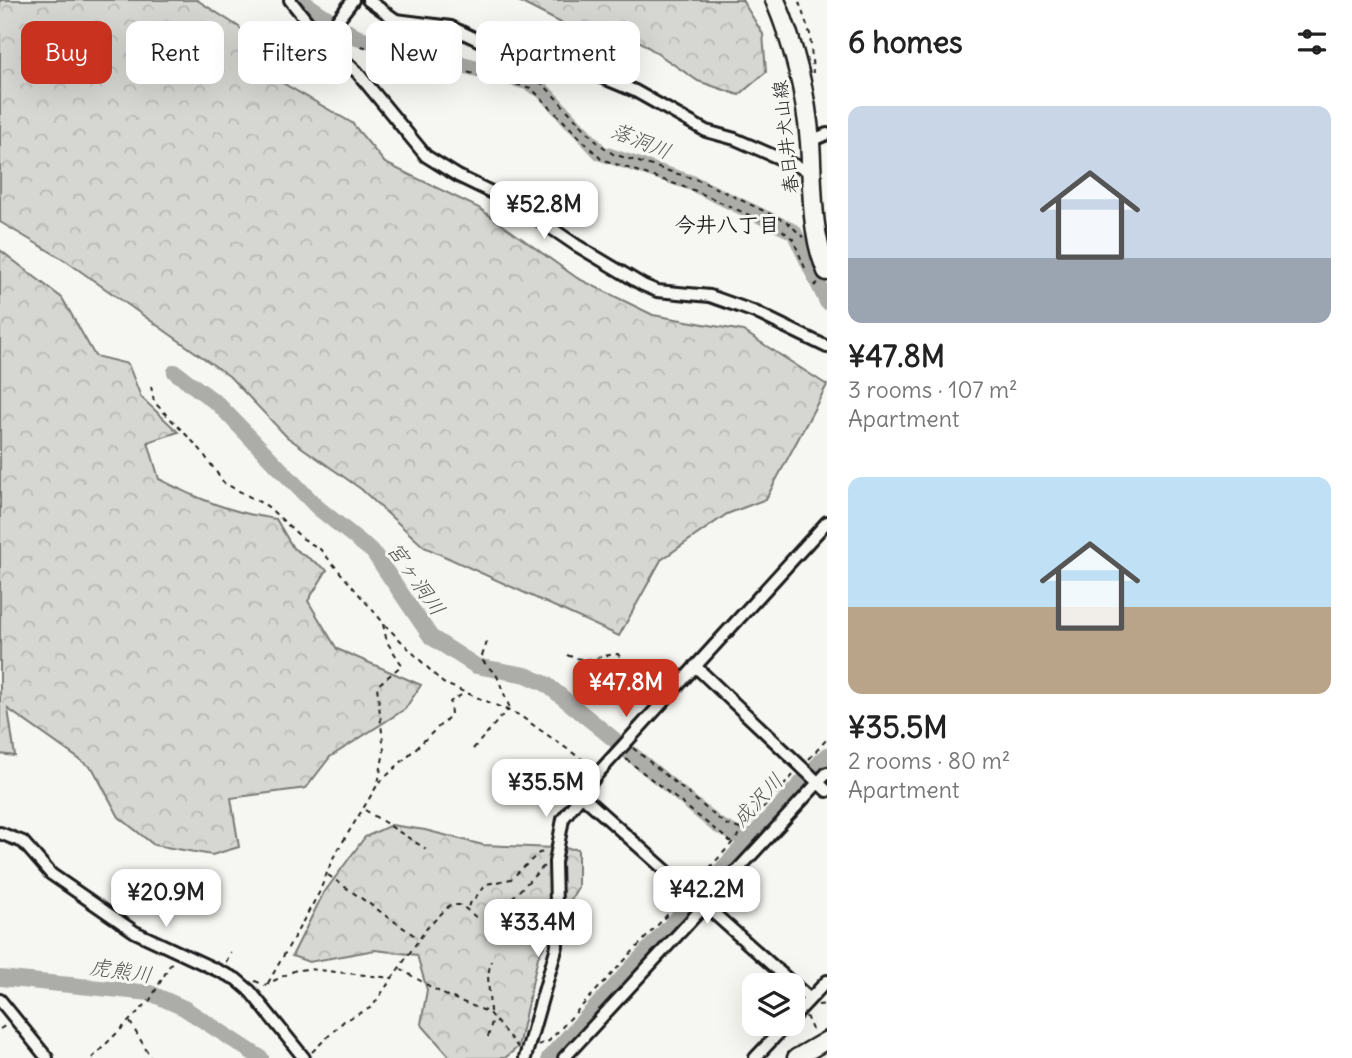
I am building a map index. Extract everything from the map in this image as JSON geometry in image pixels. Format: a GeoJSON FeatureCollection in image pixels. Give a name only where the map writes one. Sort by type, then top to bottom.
{"type":"FeatureCollection","features":[{"type":"Feature","properties":{"kind":"main road","name":"春日井犬山線"},"geometry":{"type":"LineString","coordinates":[[775,0],[798,64],[810,141],[818,243],[825,276]]}},
{"type":"Feature","properties":{"kind":"main road"},"geometry":{"type":"LineString","coordinates":[[796,1058],[823,1042]]}},
{"type":"Feature","properties":{"kind":"street"},"geometry":{"type":"LineString","coordinates":[[290,0],[307,21]]}},
{"type":"Feature","properties":{"kind":"street"},"geometry":{"type":"LineString","coordinates":[[338,21],[353,0]]}},
{"type":"Feature","properties":{"kind":"street"},"geometry":{"type":"LineString","coordinates":[[368,0],[396,20],[451,27],[505,53],[538,55],[607,79],[635,91],[706,131],[735,139],[811,172]]}},
{"type":"Feature","properties":{"kind":"street"},"geometry":{"type":"LineString","coordinates":[[352,67],[426,156],[458,176],[514,203],[576,245],[643,285],[657,291],[710,296],[755,312],[827,347]]}},
{"type":"Feature","properties":{"kind":"street"},"geometry":{"type":"LineString","coordinates":[[810,141],[827,134]]}},
{"type":"Feature","properties":{"kind":"street"},"geometry":{"type":"LineString","coordinates":[[527,1053],[556,946],[556,856],[563,819],[599,772],[827,522]]}},
{"type":"Feature","properties":{"kind":"street"},"geometry":{"type":"LineString","coordinates":[[695,666],[827,791]]}},
{"type":"Feature","properties":{"kind":"street"},"geometry":{"type":"LineString","coordinates":[[564,1058],[827,773]]}},
{"type":"Feature","properties":{"kind":"street"},"geometry":{"type":"LineString","coordinates":[[580,794],[707,904],[806,1003],[827,981]]}},
{"type":"Feature","properties":{"kind":"street"},"geometry":{"type":"LineString","coordinates":[[0,833],[23,842],[51,874],[135,932],[236,979],[250,991],[306,1058]]}},
{"type":"Feature","properties":{"kind":"street"},"geometry":{"type":"LineString","coordinates":[[0,1000],[47,1058]]}},
{"type":"Feature","properties":{"kind":"street"},"geometry":{"type":"LineString","coordinates":[[755,1058],[776,1036]]}},
{"type":"Feature","properties":{"kind":"path"},"geometry":{"type":"LineString","coordinates":[[360,46],[519,83],[542,97],[601,159],[696,190],[782,230],[793,239],[805,268]]}},
{"type":"Feature","properties":{"kind":"path"},"geometry":{"type":"LineString","coordinates":[[538,84],[613,154],[701,181],[787,222],[802,236],[807,246]]}},
{"type":"Feature","properties":{"kind":"path"},"geometry":{"type":"LineString","coordinates":[[570,127],[577,120]]}},
{"type":"Feature","properties":{"kind":"path"},"geometry":{"type":"LineString","coordinates":[[696,190],[701,181]]}},
{"type":"Feature","properties":{"kind":"path"},"geometry":{"type":"LineString","coordinates":[[814,286],[825,276]]}},
{"type":"Feature","properties":{"kind":"path"},"geometry":{"type":"LineString","coordinates":[[151,386],[154,402],[200,449],[224,483],[267,506],[302,538],[320,549],[382,620],[443,683],[512,712],[599,772]]}},
{"type":"Feature","properties":{"kind":"path"},"geometry":{"type":"LineString","coordinates":[[378,784],[384,751],[377,686],[402,665],[387,642],[382,620]]}},
{"type":"Feature","properties":{"kind":"path"},"geometry":{"type":"LineString","coordinates":[[487,642],[480,654],[495,674],[512,712]]}},
{"type":"Feature","properties":{"kind":"path"},"geometry":{"type":"LineString","coordinates":[[567,655],[581,660],[599,660],[618,654],[656,709]]}},
{"type":"Feature","properties":{"kind":"path"},"geometry":{"type":"LineString","coordinates":[[268,983],[333,858],[378,784],[451,715],[450,702],[464,693]]}},
{"type":"Feature","properties":{"kind":"path"},"geometry":{"type":"LineString","coordinates":[[473,749],[507,710]]}},
{"type":"Feature","properties":{"kind":"path"},"geometry":{"type":"LineString","coordinates":[[399,969],[445,995],[490,1014],[527,1053],[549,1041],[691,890],[827,739]]}},
{"type":"Feature","properties":{"kind":"path"},"geometry":{"type":"LineString","coordinates":[[626,742],[724,824],[744,830]]}},
{"type":"Feature","properties":{"kind":"path"},"geometry":{"type":"LineString","coordinates":[[618,752],[732,843]]}},
{"type":"Feature","properties":{"kind":"path"},"geometry":{"type":"LineString","coordinates":[[364,809],[426,849]]}},
{"type":"Feature","properties":{"kind":"path"},"geometry":{"type":"LineString","coordinates":[[466,907],[487,884],[511,879],[539,853],[556,856]]}},
{"type":"Feature","properties":{"kind":"path"},"geometry":{"type":"LineString","coordinates":[[513,898],[556,856]]}},
{"type":"Feature","properties":{"kind":"path"},"geometry":{"type":"LineString","coordinates":[[327,874],[419,939]]}},
{"type":"Feature","properties":{"kind":"path"},"geometry":{"type":"LineString","coordinates":[[306,1058],[338,1026],[372,1007],[419,939],[450,905],[466,907],[477,918]]}},
{"type":"Feature","properties":{"kind":"path"},"geometry":{"type":"LineString","coordinates":[[92,1058],[150,1000],[176,952]]}},
{"type":"Feature","properties":{"kind":"path"},"geometry":{"type":"LineString","coordinates":[[231,952],[226,965],[236,979],[245,977],[265,985],[296,970],[309,969],[393,978]]}},
{"type":"Feature","properties":{"kind":"path"},"geometry":{"type":"LineString","coordinates":[[490,1014],[488,988],[491,961]]}},
{"type":"Feature","properties":{"kind":"path"},"geometry":{"type":"LineString","coordinates":[[806,1003],[823,1042]]}},
{"type":"Feature","properties":{"kind":"path"},"geometry":{"type":"LineString","coordinates":[[488,1037],[493,1018]]}},
{"type":"Feature","properties":{"kind":"path"},"geometry":{"type":"LineString","coordinates":[[130,1021],[151,1058]]}},
{"type":"Feature","properties":{"kind":"green space"},"geometry":{"type":"Polygon","coordinates":[[[0,0],[197,0],[238,26],[238,84],[284,84],[352,123],[385,163],[479,208],[577,278],[653,315],[743,331],[827,385],[766,499],[727,514],[661,560],[619,636],[424,547],[361,489],[287,437],[229,376],[66,261],[0,222],[0,0]]]}},
{"type":"Feature","properties":{"kind":"green space"},"geometry":{"type":"Polygon","coordinates":[[[516,0],[742,0],[763,34],[766,72],[739,95],[698,81],[640,42],[640,21],[557,21],[516,0]]]}},
{"type":"Feature","properties":{"kind":"green space"},"geometry":{"type":"Polygon","coordinates":[[[0,250],[62,298],[95,356],[128,364],[141,397],[178,432],[148,442],[159,479],[216,504],[276,519],[293,548],[327,570],[308,601],[337,649],[421,685],[405,709],[330,757],[306,788],[231,798],[239,847],[212,855],[154,845],[119,817],[93,769],[8,709],[15,756],[0,754],[0,250]]]}},
{"type":"Feature","properties":{"kind":"green space"},"geometry":{"type":"Polygon","coordinates":[[[391,825],[425,830],[483,845],[578,849],[578,887],[538,957],[518,1047],[505,1058],[451,1058],[421,1024],[427,990],[417,955],[375,950],[309,962],[292,956],[323,894],[365,837],[391,825]]]}},
{"type":"Feature","properties":{"kind":"waterway","name":"落洞川"},"geometry":{"type":"LineString","coordinates":[[300,0],[356,37],[527,82],[542,90],[601,153],[692,183],[794,232],[827,302]]}},
{"type":"Feature","properties":{"kind":"waterway","name":"落洞川"},"geometry":{"type":"LineString","coordinates":[[311,0],[325,17]]}},
{"type":"Feature","properties":{"kind":"waterway","name":"宮ヶ洞川"},"geometry":{"type":"LineString","coordinates":[[175,372],[218,404],[317,507],[373,552],[431,637],[476,666],[526,675],[546,684],[616,741]]}},
{"type":"Feature","properties":{"kind":"waterway","name":"宮ヶ洞川"},"geometry":{"type":"LineString","coordinates":[[629,752],[717,825],[743,838],[750,836]]}},
{"type":"Feature","properties":{"kind":"waterway","name":"成沢川"},"geometry":{"type":"LineString","coordinates":[[549,1058],[827,755]]}},
{"type":"Feature","properties":{"kind":"waterway","name":"虎熊川"},"geometry":{"type":"LineString","coordinates":[[0,978],[150,993],[184,1008],[261,1058]]}},
{"type":"Feature","properties":{"kind":"district","name":"今井八丁目"},"geometry":{"type":"Point","coordinates":[727,225]}}]}
